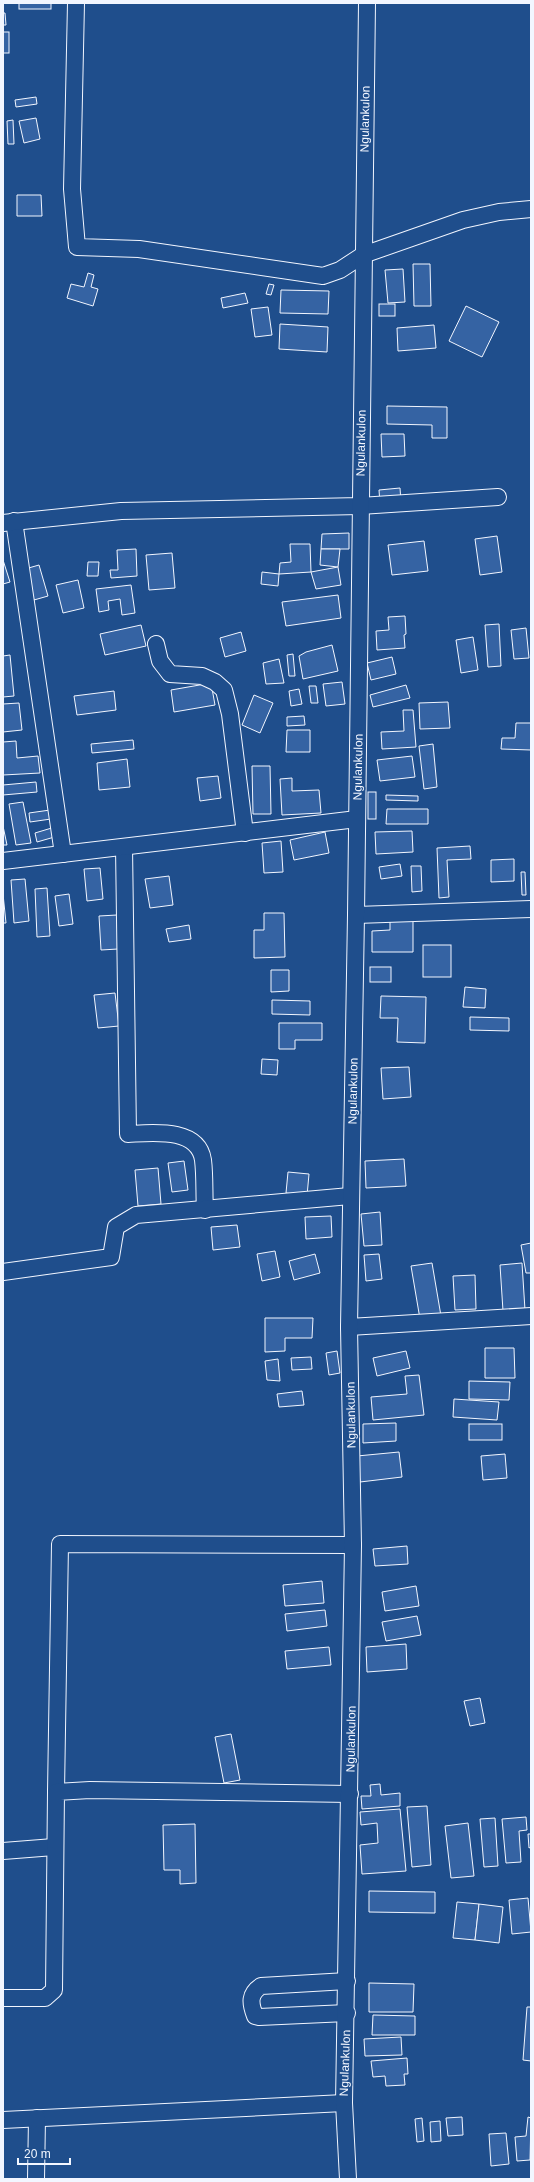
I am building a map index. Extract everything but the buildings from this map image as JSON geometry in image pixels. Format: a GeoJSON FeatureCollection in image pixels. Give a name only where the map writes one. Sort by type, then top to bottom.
{"type":"FeatureCollection","features":[{"type":"Feature","properties":{"kind":"street"},"geometry":{"type":"LineString","coordinates":[[76,3],[72,189],[77,247],[139,249],[323,276],[340,270],[363,255],[463,220],[500,212],[531,209]]}},
{"type":"Feature","properties":{"kind":"street","name":"Ngulankulon"},"geometry":{"type":"LineString","coordinates":[[348,2179],[344,2103],[347,2013],[353,1545],[349,1327],[350,1196],[356,915],[367,3]]}},
{"type":"Feature","properties":{"kind":"street"},"geometry":{"type":"LineString","coordinates":[[63,854],[9,522],[121,511],[360,506],[498,497]]}},
{"type":"Feature","properties":{"kind":"street"},"geometry":{"type":"LineString","coordinates":[[156,644],[160,661],[170,674],[202,676],[215,682],[224,690],[230,714],[245,833]]}},
{"type":"Feature","properties":{"kind":"street"},"geometry":{"type":"LineString","coordinates":[[3,861],[357,820]]}},
{"type":"Feature","properties":{"kind":"street"},"geometry":{"type":"LineString","coordinates":[[124,847],[128,1134],[158,1133],[187,1138],[196,1146],[203,1158],[205,1210]]}},
{"type":"Feature","properties":{"kind":"street"},"geometry":{"type":"LineString","coordinates":[[356,915],[531,909]]}},
{"type":"Feature","properties":{"kind":"street"},"geometry":{"type":"LineString","coordinates":[[3,1272],[107,1258],[112,1253],[116,1227],[131,1217],[350,1196]]}},
{"type":"Feature","properties":{"kind":"street"},"geometry":{"type":"LineString","coordinates":[[349,1327],[531,1316]]}},
{"type":"Feature","properties":{"kind":"street"},"geometry":{"type":"LineString","coordinates":[[3,1998],[45,1998],[54,1990],[54,1846],[60,1544],[353,1545]]}},
{"type":"Feature","properties":{"kind":"street"},"geometry":{"type":"LineString","coordinates":[[56,1792],[90,1790],[350,1794]]}},
{"type":"Feature","properties":{"kind":"street"},"geometry":{"type":"LineString","coordinates":[[3,1851],[54,1846]]}},
{"type":"Feature","properties":{"kind":"street"},"geometry":{"type":"LineString","coordinates":[[347,1981],[261,1986],[253,1991],[250,2000],[255,2016],[259,2018],[347,2013]]}},
{"type":"Feature","properties":{"kind":"street"},"geometry":{"type":"LineString","coordinates":[[3,2120],[344,2103]]}},
{"type":"Feature","properties":{"kind":"street"},"geometry":{"type":"LineString","coordinates":[[36,2179],[37,2118]]}}]}
